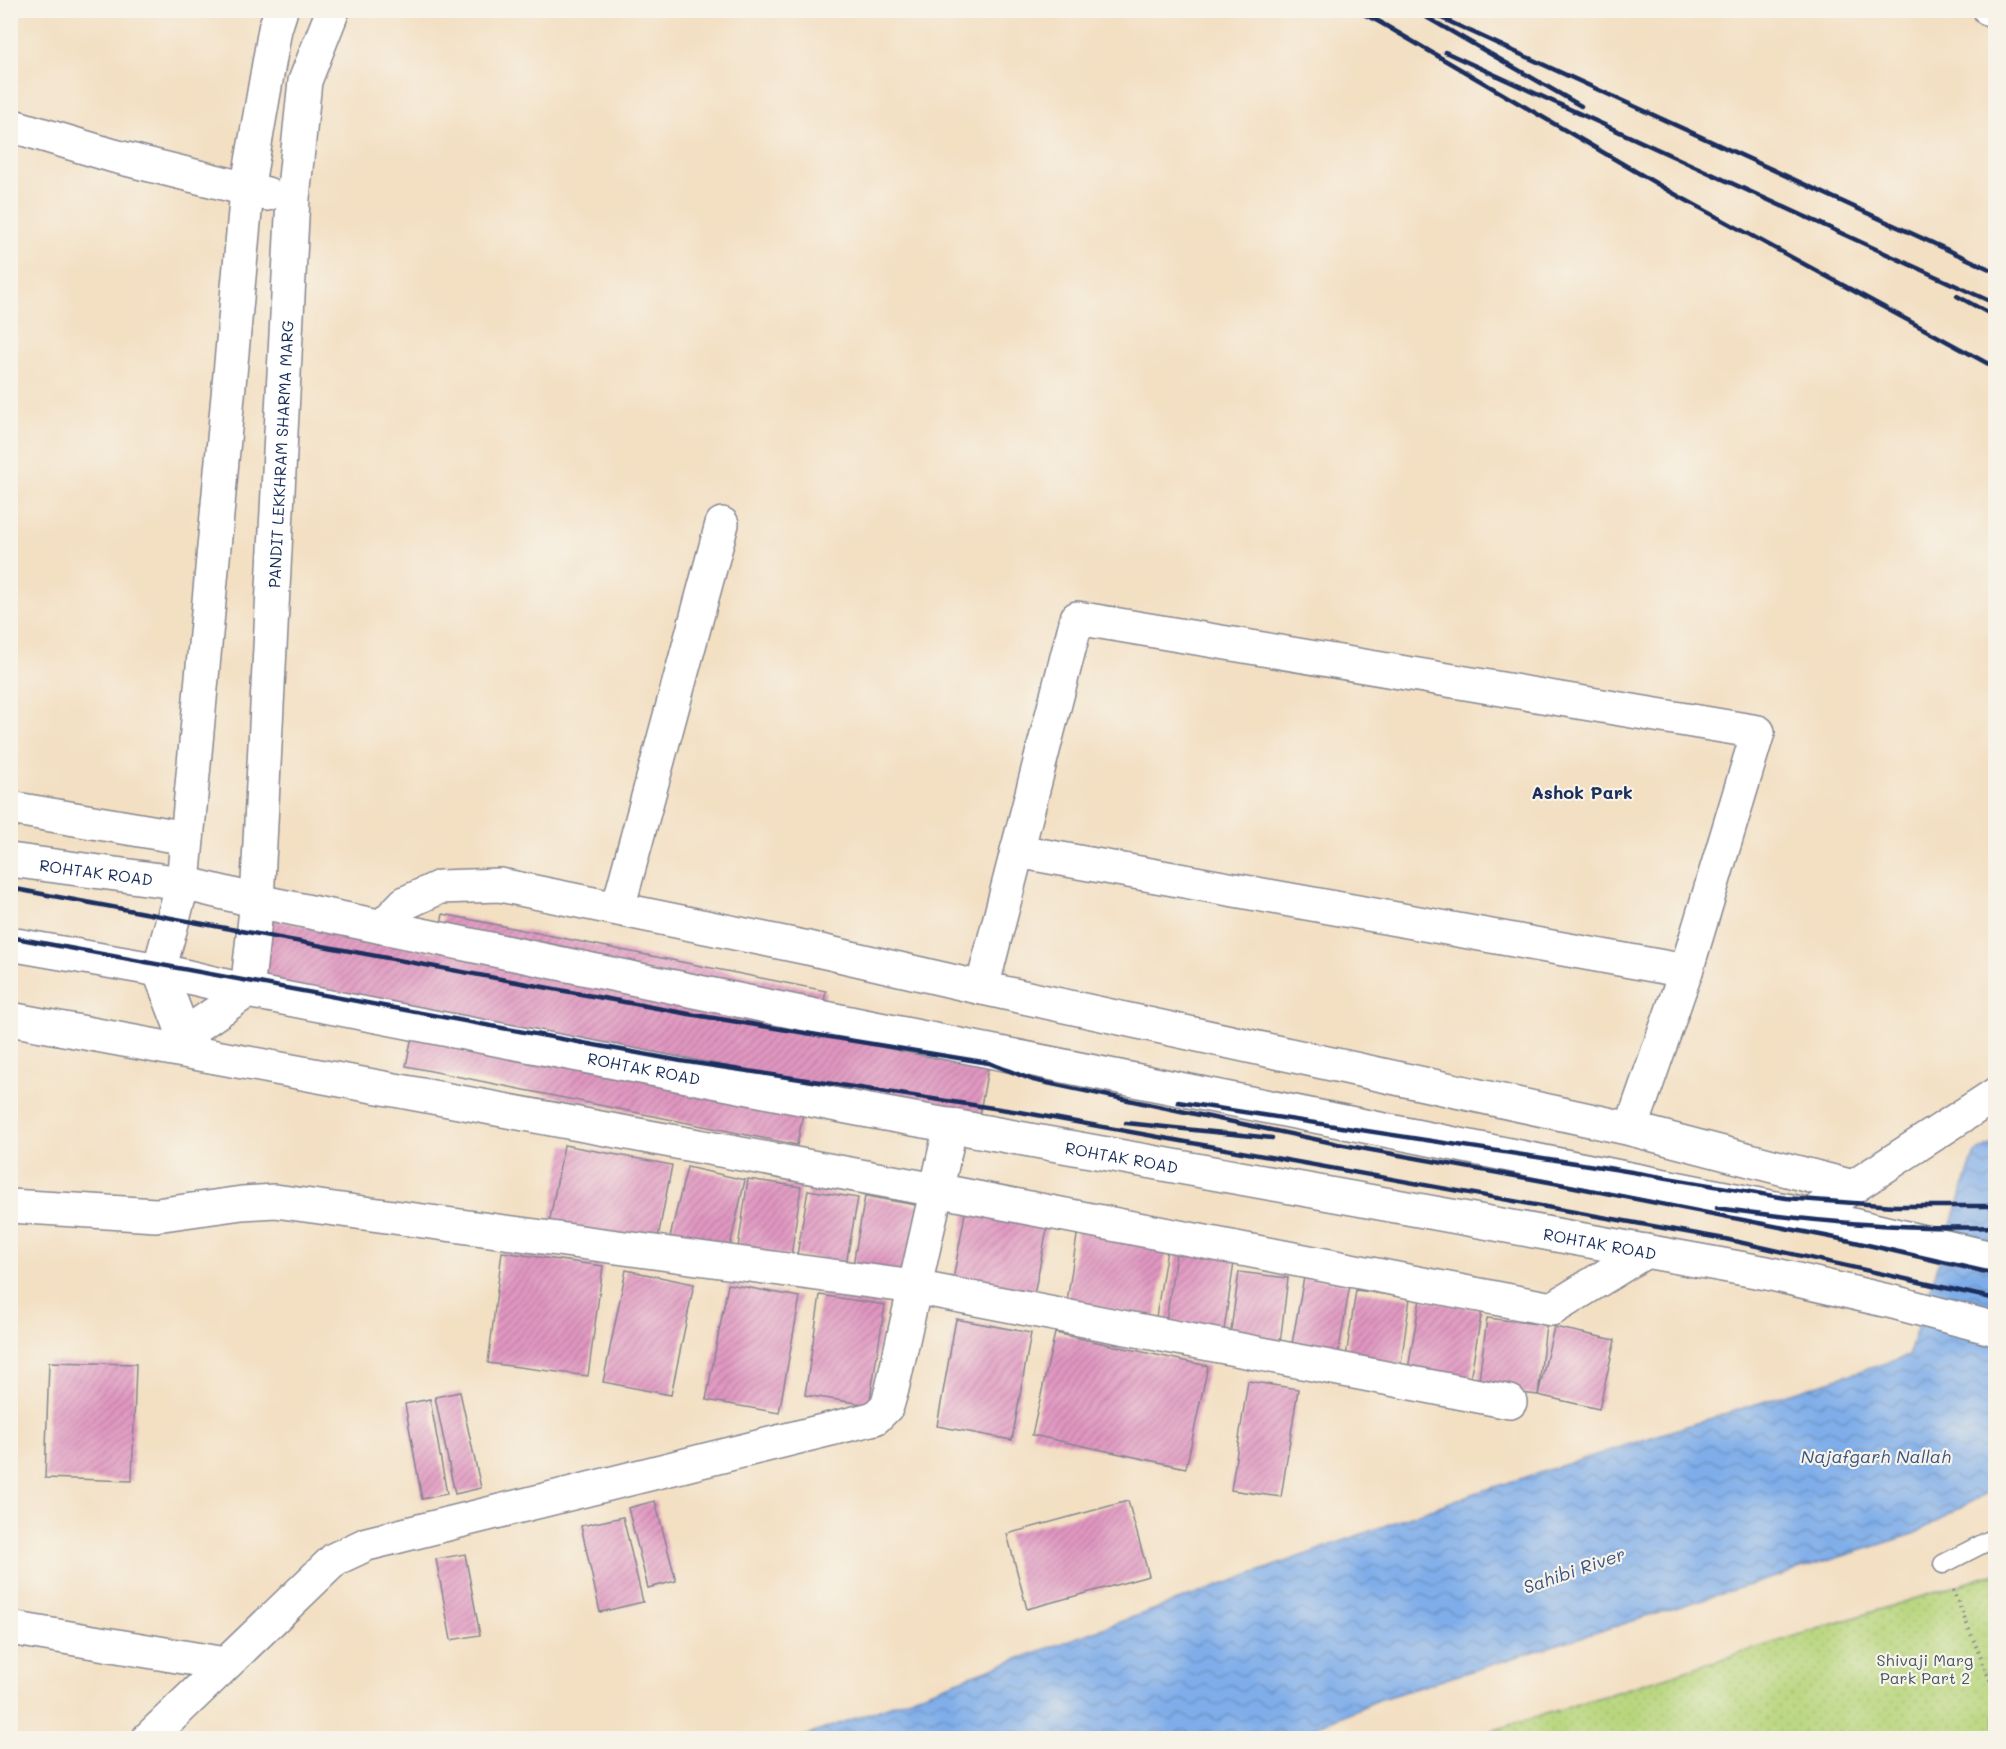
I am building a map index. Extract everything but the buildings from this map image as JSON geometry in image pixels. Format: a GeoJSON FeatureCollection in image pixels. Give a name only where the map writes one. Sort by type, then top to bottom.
{"type":"FeatureCollection","features":[{"type":"Feature","properties":{"kind":"street"},"geometry":{"type":"LineString","coordinates":[[183,1043],[159,970],[183,883],[247,190],[275,29],[281,10]]}},
{"type":"Feature","properties":{"kind":"street","name":"PANDIT LEKKHRAM SHARMA MARG"},"geometry":{"type":"LineString","coordinates":[[247,991],[257,901],[293,198],[305,81],[333,10]]}},
{"type":"Feature","properties":{"kind":"street"},"geometry":{"type":"LineString","coordinates":[[1990,10],[1995,13]]}},
{"type":"Feature","properties":{"kind":"street"},"geometry":{"type":"LineString","coordinates":[[10,125],[114,156],[247,190],[293,198]]}},
{"type":"Feature","properties":{"kind":"street"},"geometry":{"type":"LineString","coordinates":[[618,908],[722,524]]}},
{"type":"Feature","properties":{"kind":"street"},"geometry":{"type":"LineString","coordinates":[[982,988],[1077,618],[1758,732],[1686,971],[1631,1129]]}},
{"type":"Feature","properties":{"kind":"street"},"geometry":{"type":"LineString","coordinates":[[10,808],[187,838]]}},
{"type":"Feature","properties":{"kind":"street"},"geometry":{"type":"LineString","coordinates":[[1017,851],[1686,971]]}},
{"type":"Feature","properties":{"kind":"street","name":"ROHTAK ROAD"},"geometry":{"type":"LineString","coordinates":[[10,860],[183,883],[257,901]]}},
{"type":"Feature","properties":{"kind":"street"},"geometry":{"type":"LineString","coordinates":[[382,927],[405,903],[440,887],[500,885],[808,948],[1631,1129],[1853,1187]]}},
{"type":"Feature","properties":{"kind":"street"},"geometry":{"type":"LineString","coordinates":[[257,901],[880,1030],[1810,1215],[1995,1259]]}},
{"type":"Feature","properties":{"kind":"street"},"geometry":{"type":"LineString","coordinates":[[10,944],[159,970]]}},
{"type":"Feature","properties":{"kind":"street","name":"ROHTAK ROAD"},"geometry":{"type":"LineString","coordinates":[[159,970],[247,991],[858,1109],[1767,1273],[1897,1303],[1995,1329]]}},
{"type":"Feature","properties":{"kind":"street"},"geometry":{"type":"LineString","coordinates":[[183,1043],[247,991]]}},
{"type":"Feature","properties":{"kind":"street"},"geometry":{"type":"LineString","coordinates":[[10,1019],[183,1043],[1551,1309],[1646,1251]]}},
{"type":"Feature","properties":{"kind":"street"},"geometry":{"type":"LineString","coordinates":[[1810,1215],[1995,1094]]}},
{"type":"Feature","properties":{"kind":"street"},"geometry":{"type":"LineString","coordinates":[[149,1738],[335,1560],[367,1544],[875,1418],[887,1406],[892,1389],[951,1125]]}},
{"type":"Feature","properties":{"kind":"street"},"geometry":{"type":"LineString","coordinates":[[10,1206],[156,1215],[242,1203],[275,1201],[914,1287],[1510,1402]]}},
{"type":"Feature","properties":{"kind":"street"},"geometry":{"type":"LineString","coordinates":[[10,1628],[225,1664]]}},
{"type":"Feature","properties":{"kind":"lane"},"geometry":{"type":"LineString","coordinates":[[1943,1564],[1995,1537]]}},
{"type":"Feature","properties":{"kind":"path"},"geometry":{"type":"LineString","coordinates":[[1943,1564],[1995,1695]]}},
{"type":"Feature","properties":{"kind":"green space","name":"Shivaji Marg Park Part 2"},"geometry":{"type":"Polygon","coordinates":[[[1995,1572],[1995,1738],[1469,1738],[1992,1575],[1995,1572]]]}},
{"type":"Feature","properties":{"kind":"water","name":"Najafgarh Nallah"},"geometry":{"type":"Polygon","coordinates":[[[1995,1143],[1995,1488],[1914,1534],[1381,1699],[1290,1738],[800,1738],[1472,1494],[1908,1356],[1975,1153],[1995,1143]]]}},
{"type":"Feature","properties":{"kind":"railway"},"geometry":{"type":"LineString","coordinates":[[1355,10],[1382,23]]}},
{"type":"Feature","properties":{"kind":"railway"},"geometry":{"type":"LineString","coordinates":[[1414,10],[1581,106]]}},
{"type":"Feature","properties":{"kind":"railway"},"geometry":{"type":"LineString","coordinates":[[1424,10],[1996,272]]}},
{"type":"Feature","properties":{"kind":"railway"},"geometry":{"type":"LineString","coordinates":[[1376,20],[1671,192],[1996,368]]}},
{"type":"Feature","properties":{"kind":"railway"},"geometry":{"type":"LineString","coordinates":[[1445,52],[1996,304]]}},
{"type":"Feature","properties":{"kind":"railway"},"geometry":{"type":"LineString","coordinates":[[1957,296],[1996,317]]}},
{"type":"Feature","properties":{"kind":"railway"},"geometry":{"type":"LineString","coordinates":[[10,888],[689,1014],[989,1063],[1033,1080],[1338,1144],[1846,1240],[1996,1274]]}},
{"type":"Feature","properties":{"kind":"railway"},"geometry":{"type":"LineString","coordinates":[[10,937],[681,1061],[1026,1113],[1725,1239],[1996,1299]]}},
{"type":"Feature","properties":{"kind":"railway"},"geometry":{"type":"LineString","coordinates":[[1178,1102],[1614,1169],[1786,1198],[1894,1206],[1996,1206]]}},
{"type":"Feature","properties":{"kind":"railway"},"geometry":{"type":"LineString","coordinates":[[1126,1123],[1272,1138]]}},
{"type":"Feature","properties":{"kind":"railway"},"geometry":{"type":"LineString","coordinates":[[1717,1208],[1856,1224],[1996,1227]]}},
{"type":"Feature","properties":{"kind":"district","name":"Ashok Park"},"geometry":{"type":"Point","coordinates":[1582,792]}},
{"type":"Feature","properties":{"kind":"water label","name":"Sahibi River"},"geometry":{"type":"Point","coordinates":[1574,1570]}}]}
